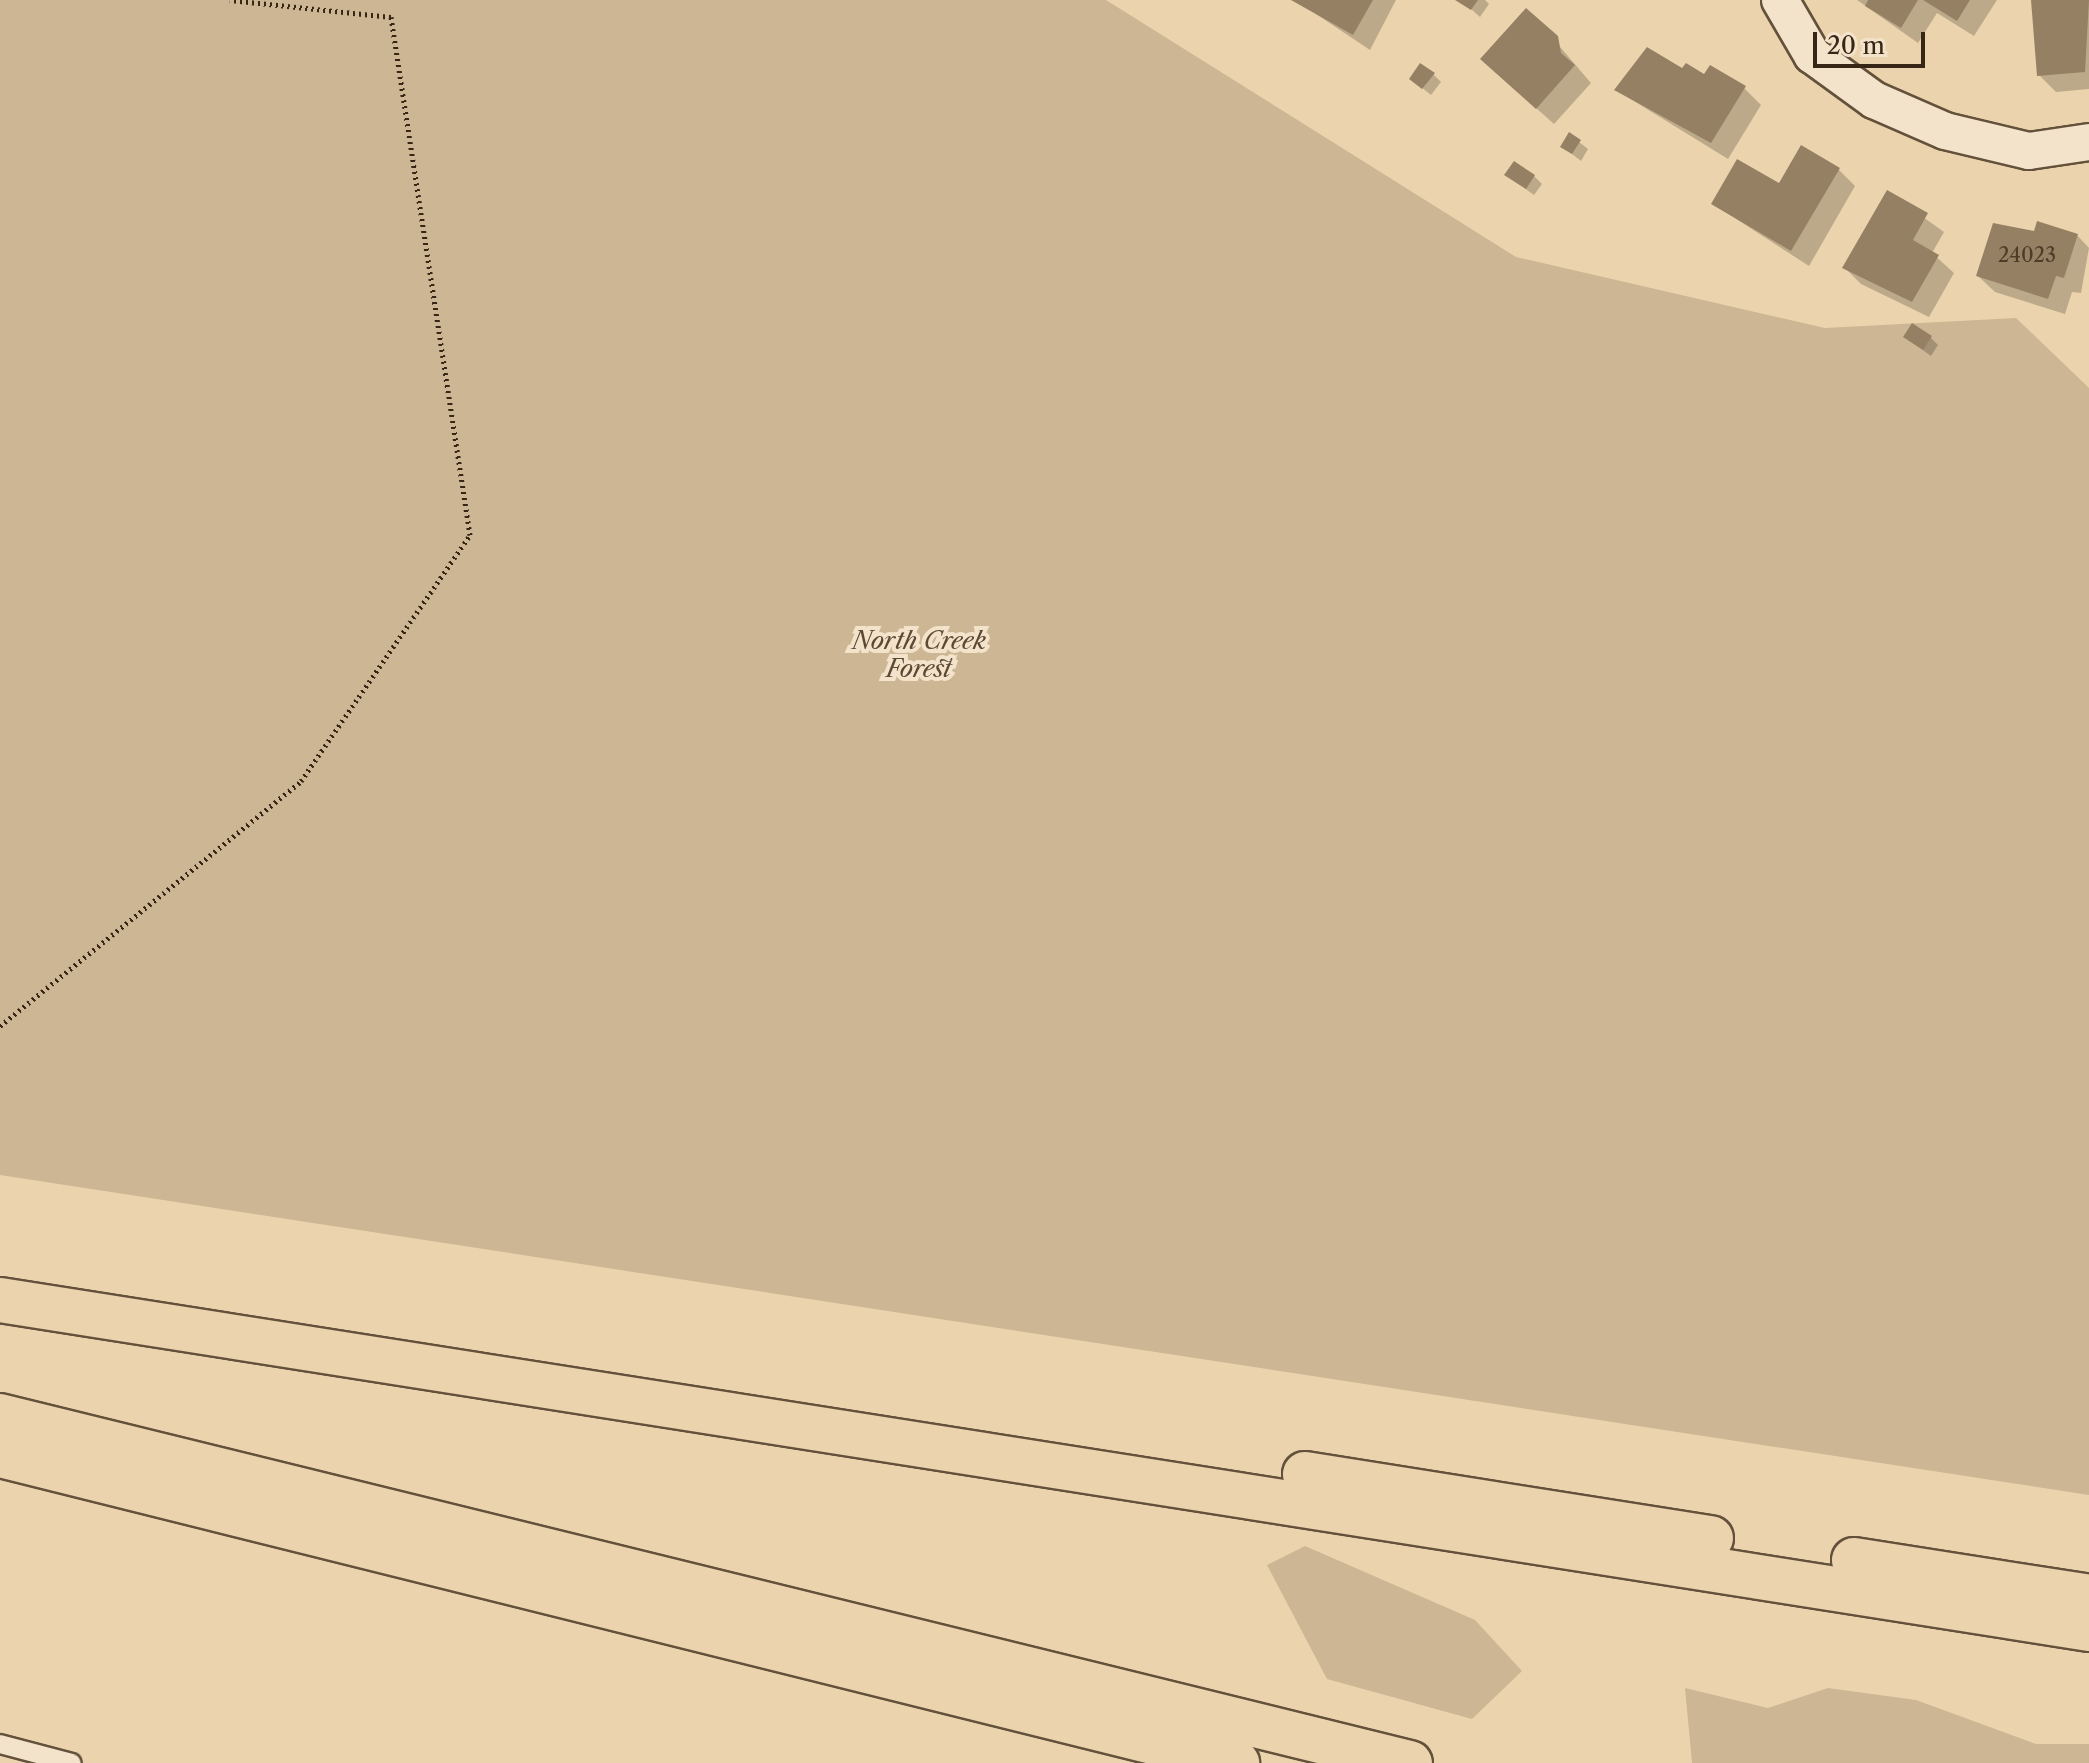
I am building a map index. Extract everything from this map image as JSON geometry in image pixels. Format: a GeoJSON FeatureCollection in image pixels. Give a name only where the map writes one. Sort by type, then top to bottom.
{"type":"FeatureCollection","features":[{"type":"Feature","properties":{"kind":"highway"},"geometry":{"type":"LineString","coordinates":[[0,1270],[2089,1597]]}},
{"type":"Feature","properties":{"kind":"highway"},"geometry":{"type":"LineString","coordinates":[[0,1300],[2089,1629]]}},
{"type":"Feature","properties":{"kind":"highway"},"geometry":{"type":"LineString","coordinates":[[0,1416],[1410,1763]]}},
{"type":"Feature","properties":{"kind":"highway"},"geometry":{"type":"LineString","coordinates":[[0,1455],[1237,1763]]}},
{"type":"Feature","properties":{"kind":"highway"},"geometry":{"type":"LineString","coordinates":[[373,1507],[418,1557]]}},
{"type":"Feature","properties":{"kind":"street"},"geometry":{"type":"LineString","coordinates":[[1780,0],[1812,55],[1874,100],[1945,131],[2029,151],[2089,142]]}},
{"type":"Feature","properties":{"kind":"lane"},"geometry":{"type":"LineString","coordinates":[[0,1744],[72,1763]]}},
{"type":"Feature","properties":{"kind":"path"},"geometry":{"type":"LineString","coordinates":[[0,1026],[301,781],[470,535],[391,17],[230,0]]}},
{"type":"Feature","properties":{"kind":"green space","name":"North Creek Forest"},"geometry":{"type":"Polygon","coordinates":[[[0,0],[1106,0],[1516,257],[1825,328],[2016,318],[2089,388],[2089,1495],[0,1175],[0,0]]]}},
{"type":"Feature","properties":{"kind":"green space"},"geometry":{"type":"Polygon","coordinates":[[[1305,1546],[1475,1620],[1522,1671],[1472,1719],[1327,1679],[1267,1565],[1305,1546]]]}},
{"type":"Feature","properties":{"kind":"green space"},"geometry":{"type":"Polygon","coordinates":[[[1685,1688],[1768,1708],[1828,1688],[1916,1700],[2036,1744],[2089,1744],[2089,1763],[1692,1763],[1685,1688]]]}},
{"type":"Feature","properties":{"kind":"building"},"geometry":{"type":"Polygon","coordinates":[[[1291,0],[1373,0],[1353,35],[1291,0]]]}},
{"type":"Feature","properties":{"kind":"building"},"geometry":{"type":"Polygon","coordinates":[[[1455,0],[1478,0],[1471,10],[1455,0]]]}},
{"type":"Feature","properties":{"kind":"building"},"geometry":{"type":"Polygon","coordinates":[[[1868,0],[1918,0],[1901,28],[1865,6],[1868,0]]]}},
{"type":"Feature","properties":{"kind":"building"},"geometry":{"type":"Polygon","coordinates":[[[1923,0],[1970,0],[1957,21],[1923,0]]]}},
{"type":"Feature","properties":{"kind":"building"},"geometry":{"type":"Polygon","coordinates":[[[2031,0],[2089,0],[2085,72],[2037,76],[2031,0]]]}},
{"type":"Feature","properties":{"kind":"building"},"geometry":{"type":"Polygon","coordinates":[[[1526,8],[1558,36],[1561,53],[1575,65],[1536,109],[1480,59],[1526,8]]]}},
{"type":"Feature","properties":{"kind":"building"},"geometry":{"type":"Polygon","coordinates":[[[1647,47],[1682,68],[1686,63],[1704,74],[1710,65],[1746,86],[1711,143],[1614,90],[1647,47]]]}},
{"type":"Feature","properties":{"kind":"building"},"geometry":{"type":"Polygon","coordinates":[[[1420,63],[1435,73],[1422,89],[1409,79],[1420,63]]]}},
{"type":"Feature","properties":{"kind":"building"},"geometry":{"type":"Polygon","coordinates":[[[1569,132],[1581,140],[1572,154],[1560,147],[1569,132]]]}},
{"type":"Feature","properties":{"kind":"building"},"geometry":{"type":"Polygon","coordinates":[[[1801,145],[1840,168],[1791,251],[1711,204],[1737,159],[1779,183],[1801,145]]]}},
{"type":"Feature","properties":{"kind":"building"},"geometry":{"type":"Polygon","coordinates":[[[1514,161],[1535,175],[1526,189],[1504,175],[1514,161]]]}},
{"type":"Feature","properties":{"kind":"building"},"geometry":{"type":"Polygon","coordinates":[[[1887,190],[1928,213],[1913,240],[1939,255],[1912,302],[1842,268],[1887,190]]]}},
{"type":"Feature","properties":{"kind":"building"},"geometry":{"type":"Polygon","coordinates":[[[2037,221],[2078,234],[2064,278],[2056,276],[2048,299],[1976,276],[1993,223],[2034,231],[2037,221]]]}},
{"type":"Feature","properties":{"kind":"building"},"geometry":{"type":"Polygon","coordinates":[[[1912,323],[1932,336],[1923,350],[1903,337],[1912,323]]]}}]}
